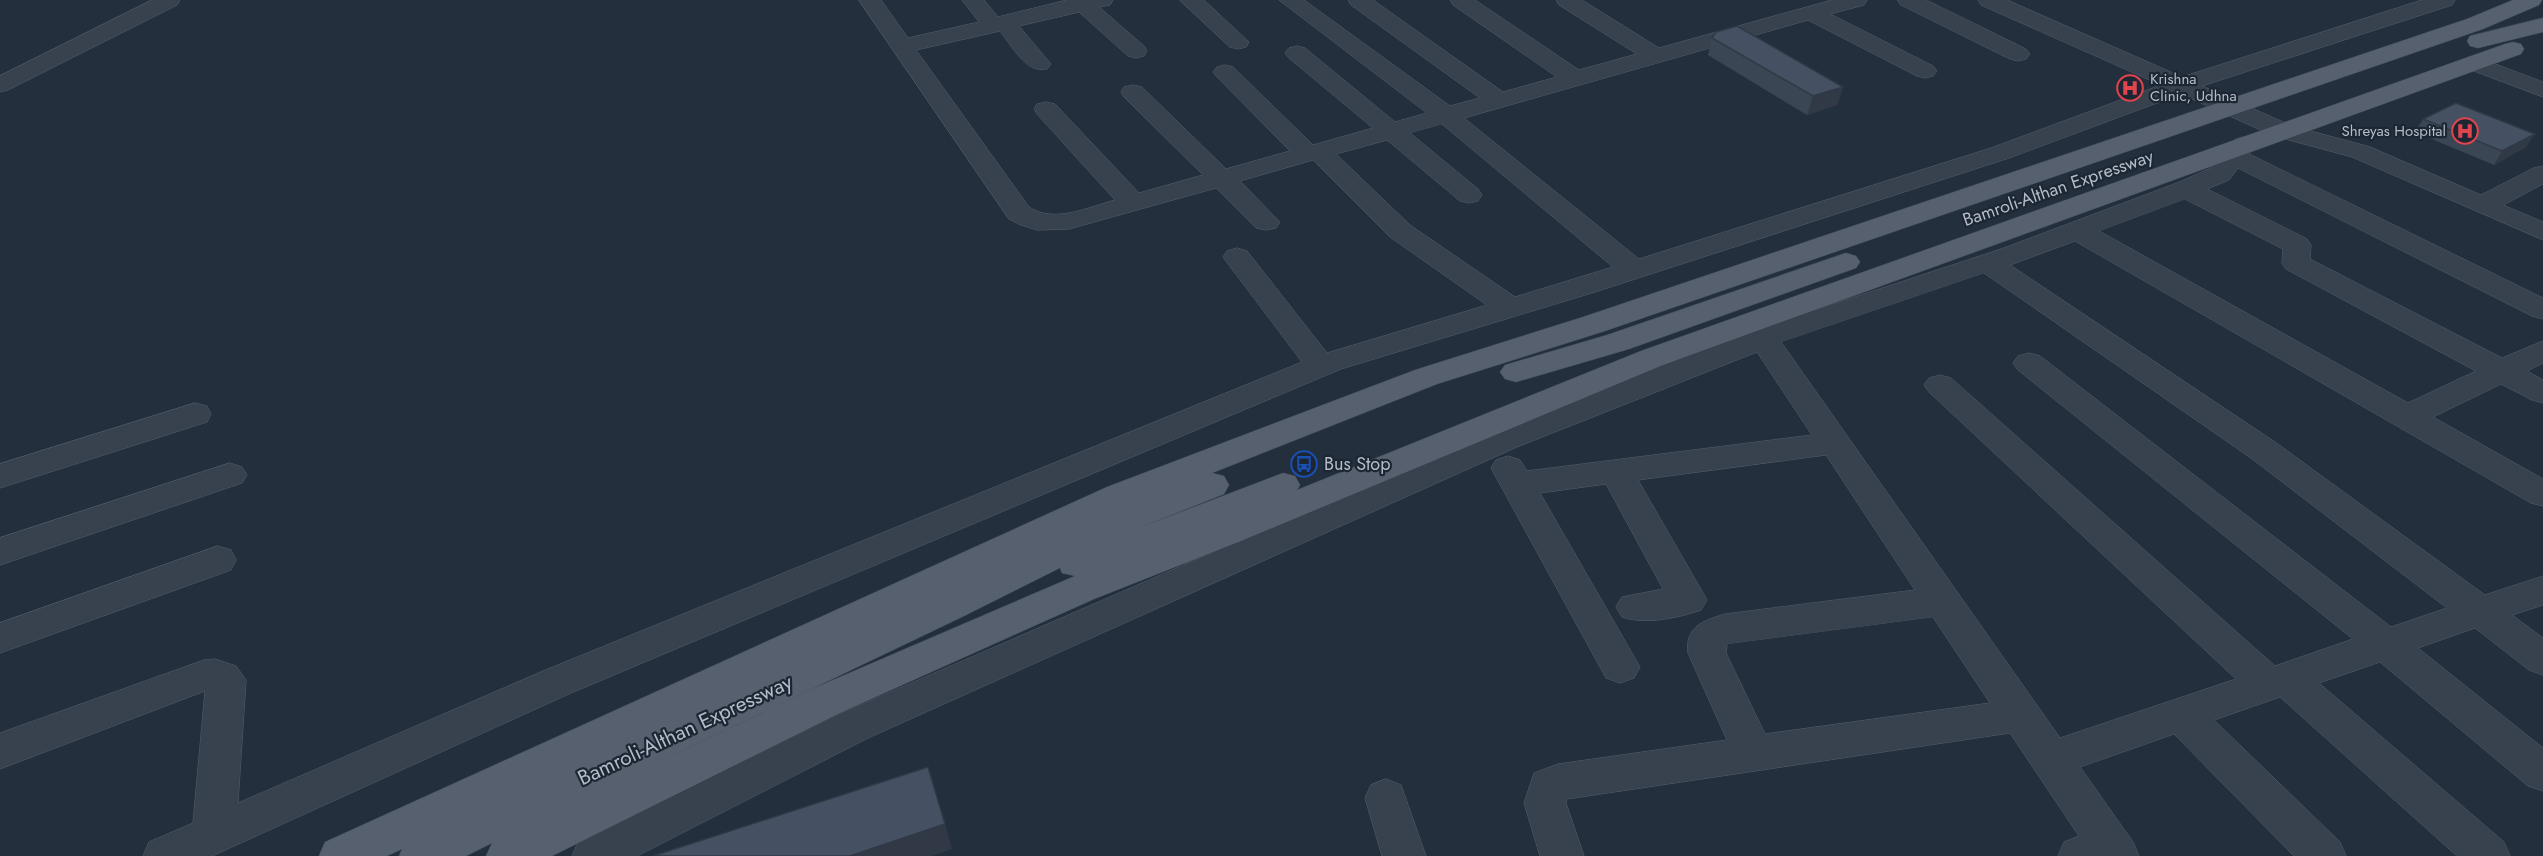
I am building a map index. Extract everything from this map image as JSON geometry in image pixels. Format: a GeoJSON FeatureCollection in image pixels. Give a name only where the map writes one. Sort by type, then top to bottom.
{"type":"FeatureCollection","features":[{"type":"Feature","properties":{"kind":"main road"},"geometry":{"type":"LineString","coordinates":[[2262,123],[2531,0]]}},
{"type":"Feature","properties":{"kind":"main road"},"geometry":{"type":"LineString","coordinates":[[508,856],[826,701],[1081,589],[1239,527],[1630,365],[2499,34],[2543,11]]}},
{"type":"Feature","properties":{"kind":"main road"},"geometry":{"type":"LineString","coordinates":[[2499,34],[2543,25]]}},
{"type":"Feature","properties":{"kind":"main road"},"geometry":{"type":"LineString","coordinates":[[341,856],[1019,541],[1130,492],[1426,377],[1594,324],[2262,123],[2474,63],[2543,39]]}},
{"type":"Feature","properties":{"kind":"main road","name":"Bamroli-Althan Expressway"},"geometry":{"type":"LineString","coordinates":[[421,856],[811,670],[951,606],[1144,540],[1463,415],[1630,365]]}},
{"type":"Feature","properties":{"kind":"street"},"geometry":{"type":"LineString","coordinates":[[0,86],[169,0]]}},
{"type":"Feature","properties":{"kind":"street"},"geometry":{"type":"LineString","coordinates":[[870,0],[1019,213],[1030,221],[1047,224],[1069,221],[1576,79],[1806,8],[1856,0]]}},
{"type":"Feature","properties":{"kind":"street"},"geometry":{"type":"LineString","coordinates":[[973,0],[1039,64]]}},
{"type":"Feature","properties":{"kind":"street"},"geometry":{"type":"LineString","coordinates":[[1191,0],[1238,42]]}},
{"type":"Feature","properties":{"kind":"street"},"geometry":{"type":"LineString","coordinates":[[1290,0],[1446,115],[1634,270]]}},
{"type":"Feature","properties":{"kind":"street"},"geometry":{"type":"LineString","coordinates":[[1359,0],[1499,100]]}},
{"type":"Feature","properties":{"kind":"street"},"geometry":{"type":"LineString","coordinates":[[1461,0],[1576,79]]}},
{"type":"Feature","properties":{"kind":"street"},"geometry":{"type":"LineString","coordinates":[[1568,0],[1655,56]]}},
{"type":"Feature","properties":{"kind":"street"},"geometry":{"type":"LineString","coordinates":[[1909,0],[2018,54]]}},
{"type":"Feature","properties":{"kind":"street"},"geometry":{"type":"LineString","coordinates":[[1989,0],[2194,81]]}},
{"type":"Feature","properties":{"kind":"street"},"geometry":{"type":"LineString","coordinates":[[2032,0],[2194,81],[2262,123],[2543,310]]}},
{"type":"Feature","properties":{"kind":"street"},"geometry":{"type":"LineString","coordinates":[[165,856],[557,682],[1357,352],[1634,270],[2000,153],[2194,81],[2444,0]]}},
{"type":"Feature","properties":{"kind":"street"},"geometry":{"type":"LineString","coordinates":[[902,46],[1000,25],[1088,2],[1136,51]]}},
{"type":"Feature","properties":{"kind":"street"},"geometry":{"type":"LineString","coordinates":[[1806,8],[1925,71]]}},
{"type":"Feature","properties":{"kind":"street"},"geometry":{"type":"LineString","coordinates":[[1298,53],[1469,195]]}},
{"type":"Feature","properties":{"kind":"street"},"geometry":{"type":"LineString","coordinates":[[2474,63],[2543,90]]}},
{"type":"Feature","properties":{"kind":"street"},"geometry":{"type":"LineString","coordinates":[[1225,72],[1400,231],[1509,308]]}},
{"type":"Feature","properties":{"kind":"street"},"geometry":{"type":"LineString","coordinates":[[1133,92],[1266,222]]}},
{"type":"Feature","properties":{"kind":"street"},"geometry":{"type":"LineString","coordinates":[[1046,109],[1133,203]]}},
{"type":"Feature","properties":{"kind":"street"},"geometry":{"type":"LineString","coordinates":[[2262,123],[2361,153],[2543,232]]}},
{"type":"Feature","properties":{"kind":"street"},"geometry":{"type":"LineString","coordinates":[[594,856],[854,726],[1495,444],[1630,365],[1763,339],[1988,263],[2186,189],[2220,174],[2262,123]]}},
{"type":"Feature","properties":{"kind":"street"},"geometry":{"type":"LineString","coordinates":[[2481,205],[2543,174]]}},
{"type":"Feature","properties":{"kind":"street"},"geometry":{"type":"LineString","coordinates":[[2186,189],[2297,245],[2296,263],[2543,393]]}},
{"type":"Feature","properties":{"kind":"street"},"geometry":{"type":"LineString","coordinates":[[2076,230],[2543,494]]}},
{"type":"Feature","properties":{"kind":"street"},"geometry":{"type":"LineString","coordinates":[[1237,257],[1321,366]]}},
{"type":"Feature","properties":{"kind":"street"},"geometry":{"type":"LineString","coordinates":[[1988,263],[2263,450],[2478,612],[2543,658]]}},
{"type":"Feature","properties":{"kind":"street"},"geometry":{"type":"LineString","coordinates":[[1763,339],[2051,759],[2103,854]]}},
{"type":"Feature","properties":{"kind":"street"},"geometry":{"type":"LineString","coordinates":[[2406,417],[2543,351]]}},
{"type":"Feature","properties":{"kind":"street"},"geometry":{"type":"LineString","coordinates":[[2029,363],[2386,644],[2543,773]]}},
{"type":"Feature","properties":{"kind":"street"},"geometry":{"type":"LineString","coordinates":[[1940,385],[2277,681],[2488,856]]}},
{"type":"Feature","properties":{"kind":"street"},"geometry":{"type":"LineString","coordinates":[[0,476],[195,414]]}},
{"type":"Feature","properties":{"kind":"street"},"geometry":{"type":"LineString","coordinates":[[1517,484],[1834,443]]}},
{"type":"Feature","properties":{"kind":"street"},"geometry":{"type":"LineString","coordinates":[[1495,444],[1620,668]]}},
{"type":"Feature","properties":{"kind":"street"},"geometry":{"type":"LineString","coordinates":[[1616,471],[1688,600],[1635,607]]}},
{"type":"Feature","properties":{"kind":"street"},"geometry":{"type":"LineString","coordinates":[[0,552],[230,475]]}},
{"type":"Feature","properties":{"kind":"street"},"geometry":{"type":"LineString","coordinates":[[0,638],[218,560]]}},
{"type":"Feature","properties":{"kind":"street"},"geometry":{"type":"LineString","coordinates":[[2051,759],[2478,612],[2540,593]]}},
{"type":"Feature","properties":{"kind":"street"},"geometry":{"type":"LineString","coordinates":[[1754,754],[1707,653],[1706,642],[1713,633],[1725,629],[1943,601]]}},
{"type":"Feature","properties":{"kind":"street"},"geometry":{"type":"LineString","coordinates":[[0,751],[195,678],[211,674],[221,676],[226,680],[214,834]]}},
{"type":"Feature","properties":{"kind":"street"},"geometry":{"type":"LineString","coordinates":[[2181,714],[2324,856]]}},
{"type":"Feature","properties":{"kind":"street"},"geometry":{"type":"LineString","coordinates":[[1562,856],[1545,803],[1549,786],[1558,782],[2020,715]]}},
{"type":"Feature","properties":{"kind":"street"},"geometry":{"type":"LineString","coordinates":[[1386,798],[1404,856]]}},
{"type":"Feature","properties":{"kind":"building"},"geometry":{"type":"Polygon","coordinates":[[[1737,26],[1843,87],[1813,96],[1712,38],[1716,32],[1737,26]]]}},
{"type":"Feature","properties":{"kind":"building"},"geometry":{"type":"Polygon","coordinates":[[[2456,103],[2535,134],[2502,151],[2423,119],[2456,103]]]}},
{"type":"Feature","properties":{"kind":"building"},"geometry":{"type":"Polygon","coordinates":[[[928,767],[945,824],[850,856],[653,856],[928,767]]]}},
{"type":"Feature","properties":{"kind":"place","name":"Krishna Clinic, Udhna"},"geometry":{"type":"Point","coordinates":[2130,88]}},
{"type":"Feature","properties":{"kind":"place","name":"Shreyas Hospital"},"geometry":{"type":"Point","coordinates":[2465,131]}},
{"type":"Feature","properties":{"kind":"place","name":"Bus Stop"},"geometry":{"type":"Point","coordinates":[1304,464]}}]}
